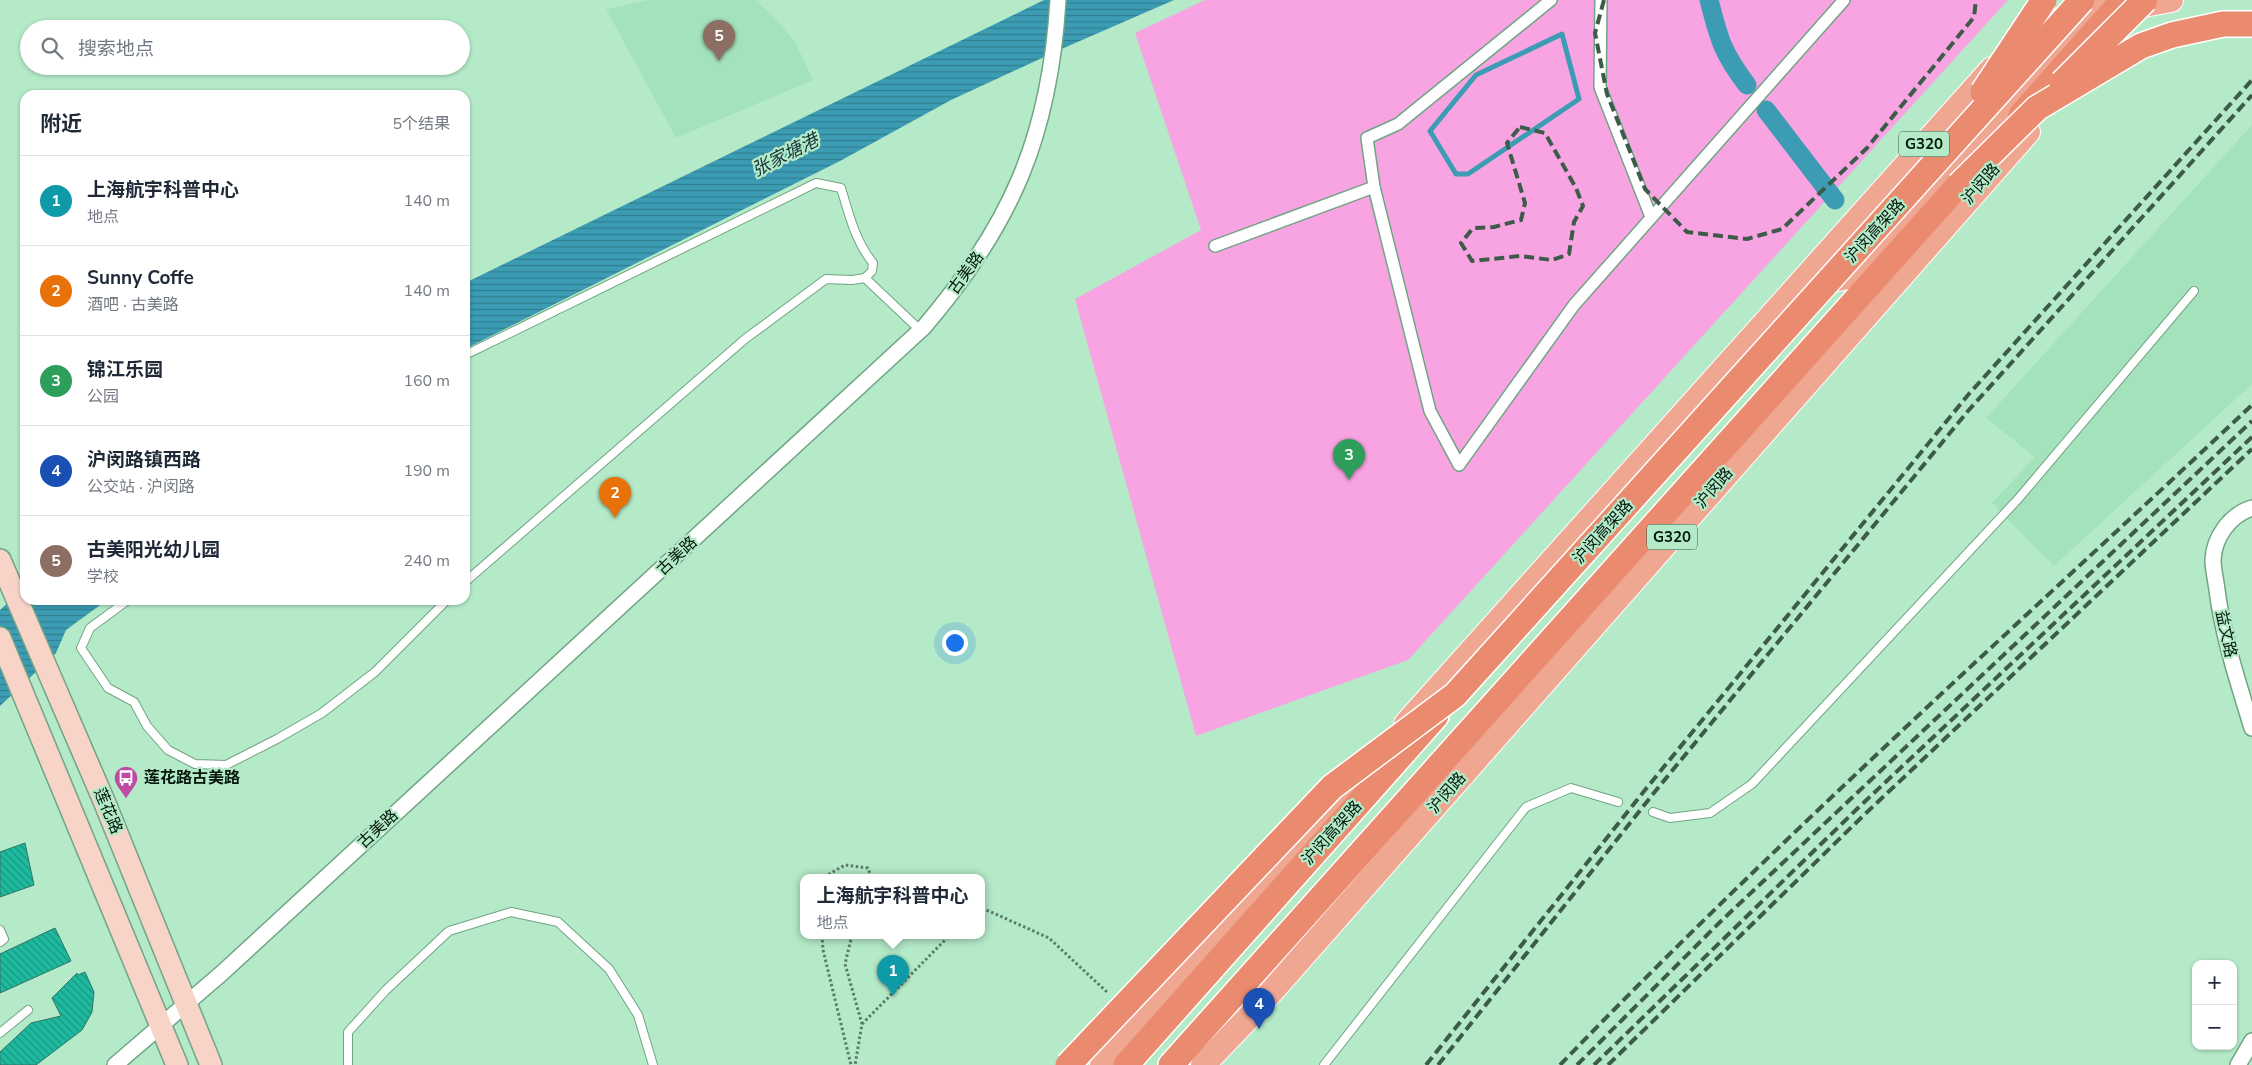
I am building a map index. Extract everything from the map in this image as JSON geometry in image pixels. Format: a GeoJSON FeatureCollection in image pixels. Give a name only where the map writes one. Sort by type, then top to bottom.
{"type":"FeatureCollection","features":[{"type":"Feature","properties":{"kind":"highway"},"geometry":{"type":"LineString","coordinates":[[1946,174],[2044,0]]}},
{"type":"Feature","properties":{"kind":"highway","name":"沪闵高架路"},"geometry":{"type":"LineString","coordinates":[[1171,1065],[1946,174],[2082,0]]}},
{"type":"Feature","properties":{"kind":"highway"},"geometry":{"type":"LineString","coordinates":[[2037,108],[2137,2]]}},
{"type":"Feature","properties":{"kind":"highway","name":"沪闵高架路"},"geometry":{"type":"LineString","coordinates":[[1126,1065],[1455,695],[1946,174],[2137,2]]}},
{"type":"Feature","properties":{"kind":"highway"},"geometry":{"type":"LineString","coordinates":[[1946,174],[2037,108],[2141,46],[2172,35],[2223,24],[2252,24]]}},
{"type":"Feature","properties":{"kind":"highway"},"geometry":{"type":"LineString","coordinates":[[1068,1065],[1332,787],[1455,695]]}},
{"type":"Feature","properties":{"kind":"main road","name":"G320"},"geometry":{"type":"LineString","coordinates":[[1102,1065],[2054,0]]}},
{"type":"Feature","properties":{"kind":"main road"},"geometry":{"type":"LineString","coordinates":[[1795,288],[1852,276],[1946,174],[2099,0]]}},
{"type":"Feature","properties":{"kind":"main road"},"geometry":{"type":"LineString","coordinates":[[2137,2],[2172,0]]}},
{"type":"Feature","properties":{"kind":"main road","name":"沪闵路"},"geometry":{"type":"LineString","coordinates":[[1203,1065],[1257,1008],[2137,2]]}},
{"type":"Feature","properties":{"kind":"main road","name":"莲花路"},"geometry":{"type":"LineString","coordinates":[[0,560],[104,801],[211,1065]]}},
{"type":"Feature","properties":{"kind":"main road"},"geometry":{"type":"LineString","coordinates":[[0,638],[177,1065]]}},
{"type":"Feature","properties":{"kind":"street","name":"古美路"},"geometry":{"type":"LineString","coordinates":[[114,1065],[222,973],[920,330],[961,283],[992,235],[1015,192],[1034,145],[1045,107],[1051,73],[1058,0]]}},
{"type":"Feature","properties":{"kind":"street"},"geometry":{"type":"LineString","coordinates":[[1551,0],[1398,124],[1366,138],[1374,187],[1430,411],[1459,465],[1574,304],[1844,0]]}},
{"type":"Feature","properties":{"kind":"street"},"geometry":{"type":"LineString","coordinates":[[1600,0],[1600,87],[1651,217]]}},
{"type":"Feature","properties":{"kind":"street"},"geometry":{"type":"LineString","coordinates":[[1215,246],[1374,187]]}},
{"type":"Feature","properties":{"kind":"street","name":"益文路"},"geometry":{"type":"LineString","coordinates":[[2252,508],[2230,521],[2218,538],[2213,560],[2220,612],[2233,665],[2252,728]]}},
{"type":"Feature","properties":{"kind":"street"},"geometry":{"type":"LineString","coordinates":[[2238,1065],[2252,1042]]}},
{"type":"Feature","properties":{"kind":"lane"},"geometry":{"type":"LineString","coordinates":[[470,353],[816,183],[841,188],[854,231],[864,252],[873,263],[872,271],[866,278],[852,280],[826,279],[745,339],[470,578]]}},
{"type":"Feature","properties":{"kind":"lane"},"geometry":{"type":"LineString","coordinates":[[866,278],[920,330]]}},
{"type":"Feature","properties":{"kind":"lane"},"geometry":{"type":"LineString","coordinates":[[1653,812],[1670,818],[1710,814],[1752,784],[2018,499],[2194,291]]}},
{"type":"Feature","properties":{"kind":"lane"},"geometry":{"type":"LineString","coordinates":[[121,605],[90,628],[82,648],[108,688],[134,702],[147,726],[168,750],[196,764],[226,765],[322,713],[374,672],[442,605]]}},
{"type":"Feature","properties":{"kind":"lane"},"geometry":{"type":"LineString","coordinates":[[1324,1065],[1526,807],[1571,788],[1618,802]]}},
{"type":"Feature","properties":{"kind":"lane"},"geometry":{"type":"LineString","coordinates":[[348,1065],[348,1032],[386,990],[450,930],[511,912],[558,922],[608,969],[638,1015],[653,1065]]}},
{"type":"Feature","properties":{"kind":"lane"},"geometry":{"type":"LineString","coordinates":[[0,930],[4,939],[0,942]]}},
{"type":"Feature","properties":{"kind":"lane"},"geometry":{"type":"LineString","coordinates":[[0,1033],[28,1010]]}},
{"type":"Feature","properties":{"kind":"path"},"geometry":{"type":"LineString","coordinates":[[829,874],[845,865],[868,868],[871,874]]}},
{"type":"Feature","properties":{"kind":"path"},"geometry":{"type":"LineString","coordinates":[[985,909],[1049,938],[1112,997]]}},
{"type":"Feature","properties":{"kind":"path"},"geometry":{"type":"LineString","coordinates":[[822,939],[823,950],[850,1065]]}},
{"type":"Feature","properties":{"kind":"path"},"geometry":{"type":"LineString","coordinates":[[851,939],[845,964],[862,1024],[854,1065]]}},
{"type":"Feature","properties":{"kind":"path"},"geometry":{"type":"LineString","coordinates":[[862,1024],[946,939]]}},
{"type":"Feature","properties":{"kind":"shaded area"},"geometry":{"type":"Polygon","coordinates":[[[650,0],[755,0],[773,16],[795,42],[813,80],[676,138],[606,9],[650,0]]]}},
{"type":"Feature","properties":{"kind":"shaded area"},"geometry":{"type":"Polygon","coordinates":[[[1205,0],[2008,0],[1408,660],[1196,736],[1075,299],[1201,230],[1135,33],[1205,0]]]}},
{"type":"Feature","properties":{"kind":"shaded area"},"geometry":{"type":"Polygon","coordinates":[[[2252,125],[2252,384],[2054,566],[1992,503],[2035,457],[1986,418],[2252,125]]]}},
{"type":"Feature","properties":{"kind":"water","name":"张家塘港"},"geometry":{"type":"Polygon","coordinates":[[[1044,0],[1174,0],[951,100],[840,161],[470,346],[470,281],[1044,0]]]}},
{"type":"Feature","properties":{"kind":"water"},"geometry":{"type":"Polygon","coordinates":[[[20,592],[20,605],[100,605],[66,630],[56,653],[0,706],[0,610],[20,592]]]}},
{"type":"Feature","properties":{"kind":"building"},"geometry":{"type":"Polygon","coordinates":[[[25,843],[34,885],[0,897],[0,852],[25,843]]]}},
{"type":"Feature","properties":{"kind":"building"},"geometry":{"type":"Polygon","coordinates":[[[55,928],[71,961],[0,993],[0,954],[55,928]]]}},
{"type":"Feature","properties":{"kind":"building"},"geometry":{"type":"Polygon","coordinates":[[[85,972],[94,992],[92,1012],[82,1030],[36,1065],[0,1065],[0,1052],[31,1023],[61,1016],[52,998],[77,973],[78,975],[85,972]]]}},
{"type":"Feature","properties":{"kind":"waterway"},"geometry":{"type":"LineString","coordinates":[[1709,0],[1722,45],[1747,85]]}},
{"type":"Feature","properties":{"kind":"waterway"},"geometry":{"type":"LineString","coordinates":[[1562,34],[1579,99],[1468,174],[1456,174],[1430,131],[1476,75],[1562,34]]}},
{"type":"Feature","properties":{"kind":"waterway"},"geometry":{"type":"LineString","coordinates":[[1766,110],[1835,200]]}},
{"type":"Feature","properties":{"kind":"railway"},"geometry":{"type":"LineString","coordinates":[[1604,0],[1595,33],[1607,94],[1645,189],[1687,232],[1747,239],[1782,229],[1867,148],[1974,17],[1976,0]]}},
{"type":"Feature","properties":{"kind":"railway"},"geometry":{"type":"LineString","coordinates":[[1426,1065],[1645,790],[1968,395],[2252,80]]}},
{"type":"Feature","properties":{"kind":"railway"},"geometry":{"type":"LineString","coordinates":[[1438,1065],[1653,794],[1968,411],[2252,95]]}},
{"type":"Feature","properties":{"kind":"railway"},"geometry":{"type":"LineString","coordinates":[[1520,127],[1545,133],[1576,188],[1583,206],[1574,222],[1569,254],[1552,260],[1520,256],[1472,261],[1461,243],[1473,228],[1494,227],[1521,220],[1525,203],[1507,143],[1520,127]]}},
{"type":"Feature","properties":{"kind":"railway"},"geometry":{"type":"LineString","coordinates":[[1560,1065],[1815,813],[2252,405]]}},
{"type":"Feature","properties":{"kind":"railway"},"geometry":{"type":"LineString","coordinates":[[1577,1065],[1720,922],[2252,421]]}},
{"type":"Feature","properties":{"kind":"railway"},"geometry":{"type":"LineString","coordinates":[[1594,1065],[1858,808],[2252,437]]}},
{"type":"Feature","properties":{"kind":"railway"},"geometry":{"type":"LineString","coordinates":[[1608,1065],[1865,814],[2252,449]]}},
{"type":"Feature","properties":{"kind":"place","name":"古美阳光幼儿园"},"geometry":{"type":"Point","coordinates":[719,61]}},
{"type":"Feature","properties":{"kind":"place","name":"锦江乐园"},"geometry":{"type":"Point","coordinates":[1349,480]}},
{"type":"Feature","properties":{"kind":"place","name":"Sunny Coffe"},"geometry":{"type":"Point","coordinates":[615,518]}},
{"type":"Feature","properties":{"kind":"place","name":"莲花路古美路"},"geometry":{"type":"Point","coordinates":[126,799]}},
{"type":"Feature","properties":{"kind":"place","name":"上海航宇科普中心"},"geometry":{"type":"Point","coordinates":[893,996]}},
{"type":"Feature","properties":{"kind":"place","name":"沪闵路镇西路"},"geometry":{"type":"Point","coordinates":[1259,1029]}}]}
